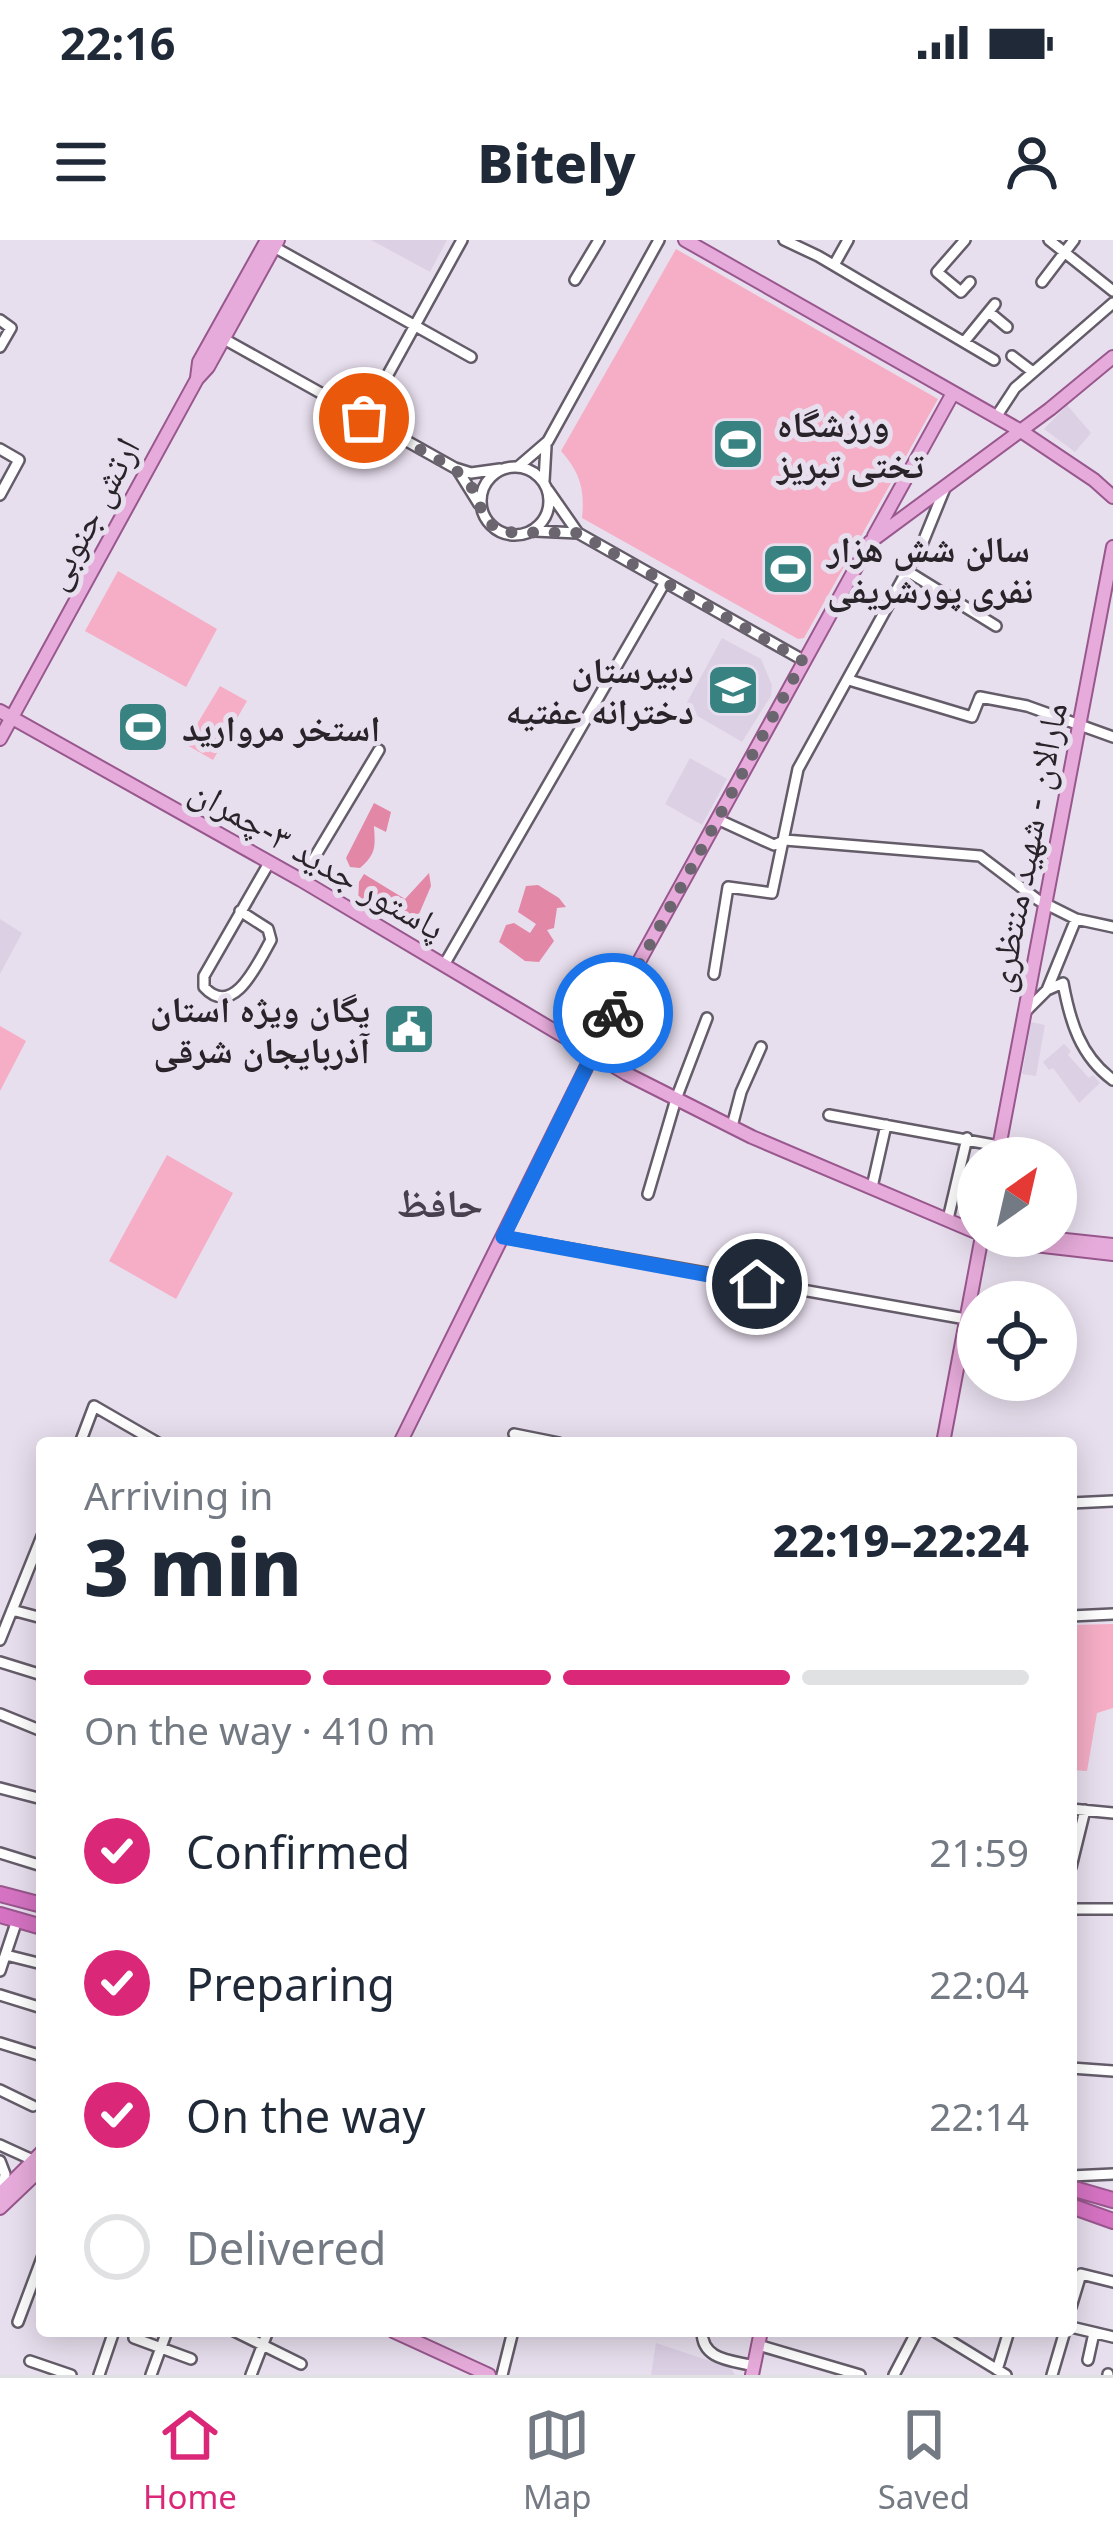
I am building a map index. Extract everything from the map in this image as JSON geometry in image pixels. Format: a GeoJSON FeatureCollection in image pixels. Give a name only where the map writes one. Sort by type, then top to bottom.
{"type":"FeatureCollection","features":[{"type":"Feature","properties":{"kind":"highway"},"geometry":{"type":"LineString","coordinates":[[0,1894],[36,1903]]}},
{"type":"Feature","properties":{"kind":"highway"},"geometry":{"type":"LineString","coordinates":[[0,1915],[36,1925]]}},
{"type":"Feature","properties":{"kind":"highway"},"geometry":{"type":"LineString","coordinates":[[1077,2186],[1113,2200]]}},
{"type":"Feature","properties":{"kind":"highway"},"geometry":{"type":"LineString","coordinates":[[1077,2209],[1113,2221]]}},
{"type":"Feature","properties":{"kind":"main road"},"geometry":{"type":"LineString","coordinates":[[685,240],[1022,431],[1113,496]]}},
{"type":"Feature","properties":{"kind":"main road","name":"ارتش جنوبی"},"geometry":{"type":"LineString","coordinates":[[0,739],[6,714],[196,379],[224,338],[273,242]]}},
{"type":"Feature","properties":{"kind":"main road","name":"ارتش جنوبی"},"geometry":{"type":"LineString","coordinates":[[196,379],[199,362],[273,242]]}},
{"type":"Feature","properties":{"kind":"main road"},"geometry":{"type":"LineString","coordinates":[[870,542],[1022,431],[1112,358]]}},
{"type":"Feature","properties":{"kind":"main road"},"geometry":{"type":"LineString","coordinates":[[403,1437],[592,1055],[953,393]]}},
{"type":"Feature","properties":{"kind":"main road","name":"مارالان - شهید منتظری"},"geometry":{"type":"LineString","coordinates":[[1001,1137],[1113,547]]}},
{"type":"Feature","properties":{"kind":"main road","name":"پاستور جدید ۳-چمران"},"geometry":{"type":"LineString","coordinates":[[6,714],[301,880],[592,1055],[732,1126],[957,1223]]}},
{"type":"Feature","properties":{"kind":"main road"},"geometry":{"type":"LineString","coordinates":[[1077,1244],[1113,1250]]}},
{"type":"Feature","properties":{"kind":"main road","name":"پاستور جدید ۳-چمران"},"geometry":{"type":"LineString","coordinates":[[1077,1248],[1113,1250]]}},
{"type":"Feature","properties":{"kind":"main road"},"geometry":{"type":"LineString","coordinates":[[944,1437],[957,1368]]}},
{"type":"Feature","properties":{"kind":"main road"},"geometry":{"type":"LineString","coordinates":[[1,2193],[36,2163]]}},
{"type":"Feature","properties":{"kind":"main road"},"geometry":{"type":"LineString","coordinates":[[0,2208],[36,2165]]}},
{"type":"Feature","properties":{"kind":"main road"},"geometry":{"type":"LineString","coordinates":[[405,2337],[472,2372],[488,2375]]}},
{"type":"Feature","properties":{"kind":"main road"},"geometry":{"type":"LineString","coordinates":[[753,2371],[760,2338]]}},
{"type":"Feature","properties":{"kind":"street"},"geometry":{"type":"LineString","coordinates":[[364,418],[462,240]]}},
{"type":"Feature","properties":{"kind":"street"},"geometry":{"type":"LineString","coordinates":[[575,280],[599,240]]}},
{"type":"Feature","properties":{"kind":"street"},"geometry":{"type":"LineString","coordinates":[[224,338],[455,469],[471,472],[519,466],[548,441],[659,240]]}},
{"type":"Feature","properties":{"kind":"street"},"geometry":{"type":"LineString","coordinates":[[784,240],[994,360]]}},
{"type":"Feature","properties":{"kind":"street"},"geometry":{"type":"LineString","coordinates":[[834,265],[848,240]]}},
{"type":"Feature","properties":{"kind":"street"},"geometry":{"type":"LineString","coordinates":[[964,240],[937,272],[961,292],[970,282]]}},
{"type":"Feature","properties":{"kind":"street"},"geometry":{"type":"LineString","coordinates":[[1049,240],[1113,291]]}},
{"type":"Feature","properties":{"kind":"street"},"geometry":{"type":"LineString","coordinates":[[1042,282],[1074,240]]}},
{"type":"Feature","properties":{"kind":"street"},"geometry":{"type":"LineString","coordinates":[[273,242],[471,356]]}},
{"type":"Feature","properties":{"kind":"street"},"geometry":{"type":"LineString","coordinates":[[996,417],[1012,386],[1113,303]]}},
{"type":"Feature","properties":{"kind":"street"},"geometry":{"type":"LineString","coordinates":[[964,342],[992,308],[1006,327]]}},
{"type":"Feature","properties":{"kind":"street"},"geometry":{"type":"LineString","coordinates":[[968,313],[980,322]]}},
{"type":"Feature","properties":{"kind":"street"},"geometry":{"type":"LineString","coordinates":[[0,320],[11,328],[0,346]]}},
{"type":"Feature","properties":{"kind":"street"},"geometry":{"type":"LineString","coordinates":[[1012,356],[1033,372]]}},
{"type":"Feature","properties":{"kind":"street"},"geometry":{"type":"LineString","coordinates":[[530,532],[545,519],[548,441]]}},
{"type":"Feature","properties":{"kind":"street"},"geometry":{"type":"LineString","coordinates":[[0,449],[19,460],[0,495]]}},
{"type":"Feature","properties":{"kind":"street"},"geometry":{"type":"LineString","coordinates":[[519,466],[546,486],[578,533],[803,661]]}},
{"type":"Feature","properties":{"kind":"street"},"geometry":{"type":"LineString","coordinates":[[455,469],[501,532],[578,533]]}},
{"type":"Feature","properties":{"kind":"street"},"geometry":{"type":"LineString","coordinates":[[482,511],[485,482],[500,469]]}},
{"type":"Feature","properties":{"kind":"street"},"geometry":{"type":"LineString","coordinates":[[714,974],[728,887],[772,893],[798,769],[907,571],[946,484]]}},
{"type":"Feature","properties":{"kind":"street"},"geometry":{"type":"LineString","coordinates":[[907,571],[996,626]]}},
{"type":"Feature","properties":{"kind":"street"},"geometry":{"type":"LineString","coordinates":[[444,965],[664,583]]}},
{"type":"Feature","properties":{"kind":"street"},"geometry":{"type":"LineString","coordinates":[[850,680],[972,717],[980,697],[1113,737]]}},
{"type":"Feature","properties":{"kind":"street"},"geometry":{"type":"LineString","coordinates":[[301,880],[379,750]]}},
{"type":"Feature","properties":{"kind":"street"},"geometry":{"type":"LineString","coordinates":[[717,819],[774,845],[785,841],[980,856],[1046,904],[1076,919],[1113,927]]}},
{"type":"Feature","properties":{"kind":"street"},"geometry":{"type":"LineString","coordinates":[[240,911],[268,929],[271,940],[236,993],[218,999],[207,991],[203,979],[240,911],[269,863]]}},
{"type":"Feature","properties":{"kind":"street"},"geometry":{"type":"LineString","coordinates":[[1047,990],[1076,919]]}},
{"type":"Feature","properties":{"kind":"street"},"geometry":{"type":"LineString","coordinates":[[1025,1012],[1047,990],[1063,983],[1072,1030],[1100,1071],[1113,1080]]}},
{"type":"Feature","properties":{"kind":"street"},"geometry":{"type":"LineString","coordinates":[[648,1194],[706,1018]]}},
{"type":"Feature","properties":{"kind":"street"},"geometry":{"type":"LineString","coordinates":[[732,1126],[761,1047]]}},
{"type":"Feature","properties":{"kind":"street"},"geometry":{"type":"LineString","coordinates":[[829,1115],[961,1137]]}},
{"type":"Feature","properties":{"kind":"street"},"geometry":{"type":"LineString","coordinates":[[872,1187],[886,1125]]}},
{"type":"Feature","properties":{"kind":"street"},"geometry":{"type":"LineString","coordinates":[[948,1219],[957,1181]]}},
{"type":"Feature","properties":{"kind":"street"},"geometry":{"type":"LineString","coordinates":[[503,1237],[957,1317]]}},
{"type":"Feature","properties":{"kind":"street"},"geometry":{"type":"LineString","coordinates":[[82,1437],[94,1406],[148,1437]]}},
{"type":"Feature","properties":{"kind":"street"},"geometry":{"type":"LineString","coordinates":[[514,1434],[529,1437]]}},
{"type":"Feature","properties":{"kind":"street"},"geometry":{"type":"LineString","coordinates":[[1077,1503],[1113,1501]]}},
{"type":"Feature","properties":{"kind":"street"},"geometry":{"type":"LineString","coordinates":[[0,1640],[36,1560]]}},
{"type":"Feature","properties":{"kind":"street"},"geometry":{"type":"LineString","coordinates":[[12,1610],[36,1616]]}},
{"type":"Feature","properties":{"kind":"street"},"geometry":{"type":"LineString","coordinates":[[1077,1616],[1113,1614]]}},
{"type":"Feature","properties":{"kind":"street"},"geometry":{"type":"LineString","coordinates":[[0,1662],[36,1673]]}},
{"type":"Feature","properties":{"kind":"street"},"geometry":{"type":"LineString","coordinates":[[0,1714],[36,1729]]}},
{"type":"Feature","properties":{"kind":"street"},"geometry":{"type":"LineString","coordinates":[[0,1788],[36,1797]]}},
{"type":"Feature","properties":{"kind":"street"},"geometry":{"type":"LineString","coordinates":[[1077,1809],[1113,1814]]}},
{"type":"Feature","properties":{"kind":"street"},"geometry":{"type":"LineString","coordinates":[[1077,1843],[1085,1810]]}},
{"type":"Feature","properties":{"kind":"street"},"geometry":{"type":"LineString","coordinates":[[0,1853],[36,1864]]}},
{"type":"Feature","properties":{"kind":"street"},"geometry":{"type":"LineString","coordinates":[[1077,1909],[1113,1909]]}},
{"type":"Feature","properties":{"kind":"street"},"geometry":{"type":"LineString","coordinates":[[17,1920],[2,1962],[36,1964]]}},
{"type":"Feature","properties":{"kind":"street"},"geometry":{"type":"LineString","coordinates":[[0,1995],[36,2006]]}},
{"type":"Feature","properties":{"kind":"street"},"geometry":{"type":"LineString","coordinates":[[0,2043],[36,2054]]}},
{"type":"Feature","properties":{"kind":"street"},"geometry":{"type":"LineString","coordinates":[[1077,2069],[1113,2072]]}},
{"type":"Feature","properties":{"kind":"street"},"geometry":{"type":"LineString","coordinates":[[0,2090],[33,2106]]}},
{"type":"Feature","properties":{"kind":"street"},"geometry":{"type":"LineString","coordinates":[[0,2145],[36,2158]]}},
{"type":"Feature","properties":{"kind":"street"},"geometry":{"type":"LineString","coordinates":[[0,2161],[5,2174],[1,2193]]}},
{"type":"Feature","properties":{"kind":"street"},"geometry":{"type":"LineString","coordinates":[[1077,2184],[1113,2174]]}},
{"type":"Feature","properties":{"kind":"street"},"geometry":{"type":"LineString","coordinates":[[18,2322],[36,2274]]}},
{"type":"Feature","properties":{"kind":"street"},"geometry":{"type":"LineString","coordinates":[[1077,2281],[1083,2274],[1113,2282]]}},
{"type":"Feature","properties":{"kind":"street"},"geometry":{"type":"LineString","coordinates":[[1077,2330],[1113,2337]]}},
{"type":"Feature","properties":{"kind":"street"},"geometry":{"type":"LineString","coordinates":[[1088,2360],[1094,2333]]}},
{"type":"Feature","properties":{"kind":"street"},"geometry":{"type":"LineString","coordinates":[[99,2375],[112,2337]]}},
{"type":"Feature","properties":{"kind":"street"},"geometry":{"type":"LineString","coordinates":[[151,2375],[164,2337]]}},
{"type":"Feature","properties":{"kind":"street"},"geometry":{"type":"LineString","coordinates":[[245,2337],[302,2364]]}},
{"type":"Feature","properties":{"kind":"street"},"geometry":{"type":"LineString","coordinates":[[251,2375],[266,2337]]}},
{"type":"Feature","properties":{"kind":"street"},"geometry":{"type":"LineString","coordinates":[[502,2375],[512,2337]]}},
{"type":"Feature","properties":{"kind":"street"},"geometry":{"type":"LineString","coordinates":[[702,2337],[710,2355],[753,2371]]}},
{"type":"Feature","properties":{"kind":"street"},"geometry":{"type":"LineString","coordinates":[[894,2375],[914,2337]]}},
{"type":"Feature","properties":{"kind":"street"},"geometry":{"type":"LineString","coordinates":[[943,2337],[999,2373],[1008,2337]]}},
{"type":"Feature","properties":{"kind":"street"},"geometry":{"type":"LineString","coordinates":[[1052,2375],[1065,2337]]}},
{"type":"Feature","properties":{"kind":"street"},"geometry":{"type":"LineString","coordinates":[[134,2338],[191,2359]]}},
{"type":"Feature","properties":{"kind":"street"},"geometry":{"type":"LineString","coordinates":[[760,2338],[860,2375]]}},
{"type":"Feature","properties":{"kind":"street"},"geometry":{"type":"LineString","coordinates":[[30,2361],[71,2375]]}},
{"type":"Feature","properties":{"kind":"shaded area"},"geometry":{"type":"Polygon","coordinates":[[[371,240],[447,240],[430,272],[371,240]]]}},
{"type":"Feature","properties":{"kind":"shaded area"},"geometry":{"type":"Polygon","coordinates":[[[676,249],[938,399],[804,638],[798,639],[582,518],[580,482],[561,451],[676,249]]]}},
{"type":"Feature","properties":{"kind":"shaded area"},"geometry":{"type":"Polygon","coordinates":[[[1067,405],[1091,433],[1075,452],[1044,429],[1067,405]]]}},
{"type":"Feature","properties":{"kind":"shaded area"},"geometry":{"type":"Polygon","coordinates":[[[118,571],[217,629],[186,687],[85,631],[118,571]]]}},
{"type":"Feature","properties":{"kind":"shaded area","name":"دبیرستان دخترانه عفتیه"},"geometry":{"type":"Polygon","coordinates":[[[722,638],[761,659],[772,685],[771,696],[742,742],[684,708],[722,638]]]}},
{"type":"Feature","properties":{"kind":"shaded area"},"geometry":{"type":"Polygon","coordinates":[[[220,686],[247,701],[213,760],[185,744],[220,686]]]}},
{"type":"Feature","properties":{"kind":"shaded area"},"geometry":{"type":"Polygon","coordinates":[[[690,758],[727,779],[702,825],[665,804],[690,758]]]}},
{"type":"Feature","properties":{"kind":"shaded area"},"geometry":{"type":"Polygon","coordinates":[[[374,803],[391,812],[386,832],[374,826],[372,853],[360,868],[350,867],[346,858],[374,803]]]}},
{"type":"Feature","properties":{"kind":"shaded area"},"geometry":{"type":"Polygon","coordinates":[[[429,873],[431,886],[413,928],[358,903],[364,874],[405,899],[429,873]]]}},
{"type":"Feature","properties":{"kind":"shaded area"},"geometry":{"type":"Polygon","coordinates":[[[538,885],[566,907],[557,908],[554,928],[547,930],[554,941],[539,962],[525,961],[499,942],[506,925],[514,923],[530,933],[536,924],[518,912],[526,886],[538,885]]]}},
{"type":"Feature","properties":{"kind":"shaded area"},"geometry":{"type":"Polygon","coordinates":[[[0,919],[22,933],[0,974],[0,919]]]}},
{"type":"Feature","properties":{"kind":"shaded area"},"geometry":{"type":"Polygon","coordinates":[[[1031,1022],[1045,1025],[1036,1076],[1022,1074],[1031,1022]]]}},
{"type":"Feature","properties":{"kind":"shaded area"},"geometry":{"type":"Polygon","coordinates":[[[0,1026],[26,1041],[0,1091],[0,1026]]]}},
{"type":"Feature","properties":{"kind":"shaded area"},"geometry":{"type":"Polygon","coordinates":[[[1064,1044],[1089,1078],[1093,1075],[1100,1083],[1079,1103],[1043,1062],[1064,1044]]]}},
{"type":"Feature","properties":{"kind":"shaded area"},"geometry":{"type":"Polygon","coordinates":[[[167,1155],[233,1193],[176,1299],[109,1261],[167,1155]]]}},
{"type":"Feature","properties":{"kind":"shaded area"},"geometry":{"type":"Polygon","coordinates":[[[1113,1624],[1113,1708],[1097,1713],[1087,1771],[1077,1770],[1077,1625],[1113,1624]]]}},
{"type":"Feature","properties":{"kind":"shaded area"},"geometry":{"type":"Polygon","coordinates":[[[656,2343],[731,2368],[735,2375],[651,2375],[656,2343]]]}},
{"type":"Feature","properties":{"kind":"way so far"},"geometry":{"type":"LineString","coordinates":[[364,418],[455,469],[472,488],[486,520],[501,532],[578,533],[803,661],[613,1013]]}},
{"type":"Feature","properties":{"kind":"place","name":"ورزشگاه تختی تبریز"},"geometry":{"type":"Point","coordinates":[738,444]}},
{"type":"Feature","properties":{"kind":"place","name":"سالن شش هزار نفری پورشریفی"},"geometry":{"type":"Point","coordinates":[788,569]}},
{"type":"Feature","properties":{"kind":"place","name":"دبیرستان دخترانه عفتیه"},"geometry":{"type":"Point","coordinates":[733,690]}},
{"type":"Feature","properties":{"kind":"place","name":"استخر مروارید"},"geometry":{"type":"Point","coordinates":[143,727]}},
{"type":"Feature","properties":{"kind":"place","name":"یگان ویژه استان آذربایجان شرقی"},"geometry":{"type":"Point","coordinates":[409,1029]}},
{"type":"Feature","properties":{"kind":"district","name":"حافظ"},"geometry":{"type":"Point","coordinates":[440,1201]}},
{"type":"Feature","properties":{"kind":"route"},"geometry":{"type":"LineString","coordinates":[[613,1013],[503,1237],[757,1284]]}}]}
